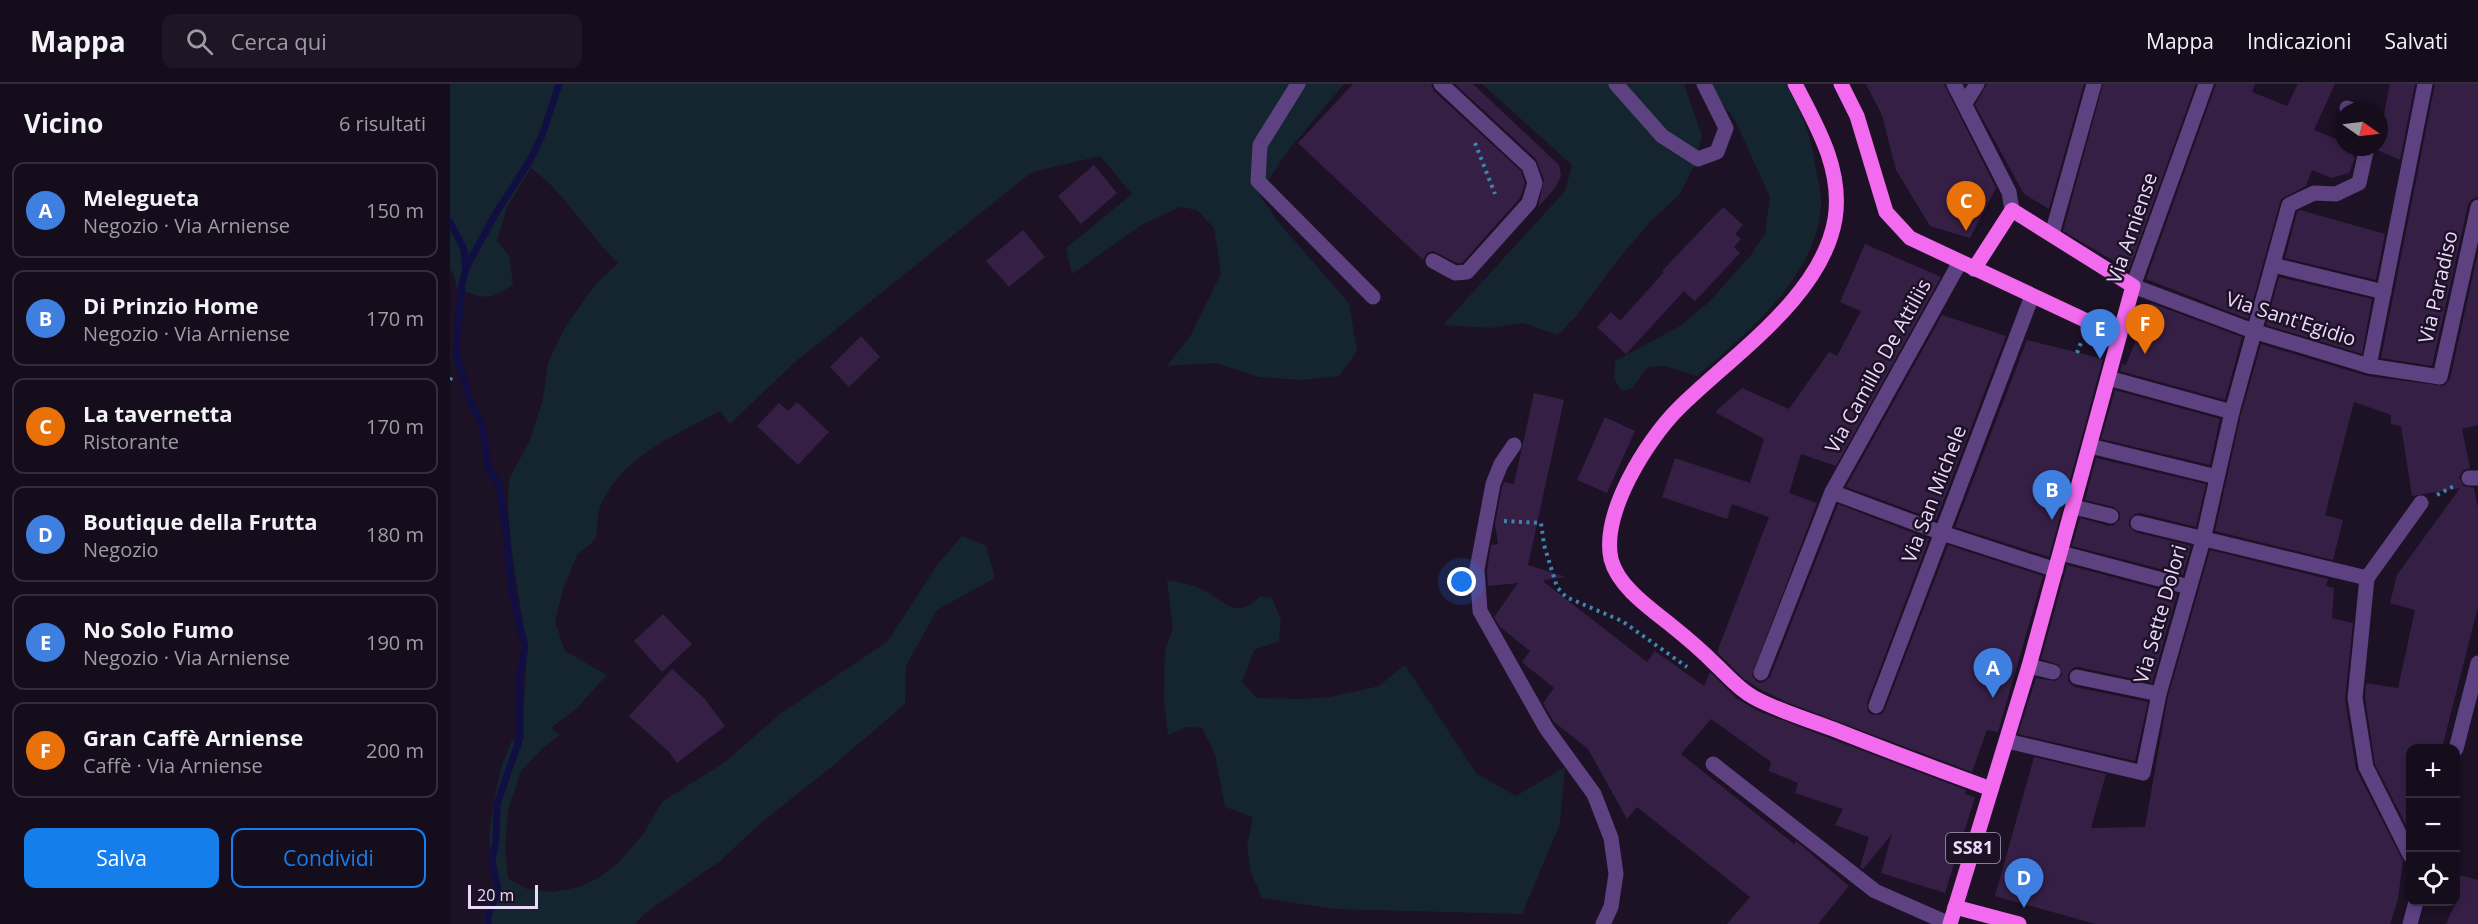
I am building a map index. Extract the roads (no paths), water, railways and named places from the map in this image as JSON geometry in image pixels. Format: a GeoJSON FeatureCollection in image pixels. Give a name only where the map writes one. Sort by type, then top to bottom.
{"type":"FeatureCollection","features":[{"type":"Feature","properties":{"kind":"main road"},"geometry":{"type":"LineString","coordinates":[[1795,84],[1828,150],[1833,173],[1836,195],[1834,219],[1826,250],[1814,275],[1796,297],[1676,411],[1657,434],[1617,506],[1610,532],[1611,559],[1620,577],[1640,599],[1752,697],[1991,789]]}},
{"type":"Feature","properties":{"kind":"main road"},"geometry":{"type":"LineString","coordinates":[[1841,84],[1857,116],[1886,212],[1910,238],[2119,336]]}},
{"type":"Feature","properties":{"kind":"main road"},"geometry":{"type":"LineString","coordinates":[[1967,265],[2012,210],[2133,286]]}},
{"type":"Feature","properties":{"kind":"main road","name":"Via Arniense"},"geometry":{"type":"LineString","coordinates":[[1955,908],[2029,666],[2133,286]]}},
{"type":"Feature","properties":{"kind":"main road"},"geometry":{"type":"LineString","coordinates":[[1955,908],[2019,924]]}},
{"type":"Feature","properties":{"kind":"main road","name":"SS81"},"geometry":{"type":"LineString","coordinates":[[1950,924],[1955,908]]}},
{"type":"Feature","properties":{"kind":"street"},"geometry":{"type":"LineString","coordinates":[[1298,84],[1260,145],[1258,181],[1373,297]]}},
{"type":"Feature","properties":{"kind":"street"},"geometry":{"type":"LineString","coordinates":[[1433,261],[1455,273],[1467,272],[1529,203],[1535,183],[1529,166],[1441,84]]}},
{"type":"Feature","properties":{"kind":"street"},"geometry":{"type":"LineString","coordinates":[[1616,84],[1662,136],[1698,159],[1717,152],[1726,128],[1704,84]]}},
{"type":"Feature","properties":{"kind":"street"},"geometry":{"type":"LineString","coordinates":[[1954,84],[2009,192],[2012,210]]}},
{"type":"Feature","properties":{"kind":"street"},"geometry":{"type":"LineString","coordinates":[[1965,103],[1977,84]]}},
{"type":"Feature","properties":{"kind":"street"},"geometry":{"type":"LineString","coordinates":[[2052,234],[2094,84]]}},
{"type":"Feature","properties":{"kind":"street","name":"Via Arniense"},"geometry":{"type":"LineString","coordinates":[[2133,286],[2206,84]]}},
{"type":"Feature","properties":{"kind":"street"},"geometry":{"type":"LineString","coordinates":[[2369,366],[2425,84]]}},
{"type":"Feature","properties":{"kind":"street","name":"Via Sette Dolori"},"geometry":{"type":"LineString","coordinates":[[2007,741],[2143,773],[2159,694],[2203,540],[2232,412],[2289,205],[2314,193],[2336,194],[2359,183],[2365,156]]}},
{"type":"Feature","properties":{"kind":"street","name":"Via Paradiso"},"geometry":{"type":"LineString","coordinates":[[2440,377],[2478,207]]}},
{"type":"Feature","properties":{"kind":"street","name":"Via Camillo De Attiliis"},"geometry":{"type":"LineString","coordinates":[[1761,673],[1832,492],[1967,265]]}},
{"type":"Feature","properties":{"kind":"street"},"geometry":{"type":"LineString","coordinates":[[2272,265],[2384,292]]}},
{"type":"Feature","properties":{"kind":"street","name":"Via Sant'Egidio"},"geometry":{"type":"LineString","coordinates":[[2133,286],[2253,331],[2369,366],[2440,377]]}},
{"type":"Feature","properties":{"kind":"street","name":"Via San Michele"},"geometry":{"type":"LineString","coordinates":[[1876,706],[2032,297]]}},
{"type":"Feature","properties":{"kind":"street"},"geometry":{"type":"LineString","coordinates":[[2108,378],[2232,412]]}},
{"type":"Feature","properties":{"kind":"street"},"geometry":{"type":"LineString","coordinates":[[1514,445],[1493,484],[1477,569],[1480,611],[1546,728],[1594,794],[1611,838],[1616,874],[1611,907],[1603,924]]}},
{"type":"Feature","properties":{"kind":"street"},"geometry":{"type":"LineString","coordinates":[[2090,446],[2217,477]]}},
{"type":"Feature","properties":{"kind":"street"},"geometry":{"type":"LineString","coordinates":[[1832,492],[1942,533],[2056,570]]}},
{"type":"Feature","properties":{"kind":"street"},"geometry":{"type":"LineString","coordinates":[[2409,852],[2367,767],[2355,698],[2367,578],[2421,503]]}},
{"type":"Feature","properties":{"kind":"street"},"geometry":{"type":"LineString","coordinates":[[2074,507],[2111,516]]}},
{"type":"Feature","properties":{"kind":"street"},"geometry":{"type":"LineString","coordinates":[[2138,523],[2367,578]]}},
{"type":"Feature","properties":{"kind":"street"},"geometry":{"type":"LineString","coordinates":[[2061,553],[2189,587]]}},
{"type":"Feature","properties":{"kind":"street"},"geometry":{"type":"LineString","coordinates":[[2457,744],[2478,663]]}},
{"type":"Feature","properties":{"kind":"street"},"geometry":{"type":"LineString","coordinates":[[2029,666],[2053,672]]}},
{"type":"Feature","properties":{"kind":"street"},"geometry":{"type":"LineString","coordinates":[[2077,677],[2159,694]]}},
{"type":"Feature","properties":{"kind":"street"},"geometry":{"type":"LineString","coordinates":[[1713,764],[1875,891],[1950,924]]}},
{"type":"Feature","properties":{"kind":"street"},"geometry":{"type":"LineString","coordinates":[[2410,924],[2415,906]]}},
{"type":"Feature","properties":{"kind":"waterway"},"geometry":{"type":"LineString","coordinates":[[466,268],[496,213],[529,162],[543,133],[559,84]]}},
{"type":"Feature","properties":{"kind":"waterway"},"geometry":{"type":"LineString","coordinates":[[450,222],[464,249],[466,268],[462,284],[456,353],[471,403],[482,424],[488,468],[499,485],[512,592],[525,647],[519,680],[520,738],[497,804],[496,841],[492,860],[498,891],[488,916],[488,924]]}},
{"type":"Feature","properties":{"kind":"place","name":"La tavernetta"},"geometry":{"type":"Point","coordinates":[1966,231]}},
{"type":"Feature","properties":{"kind":"place","name":"Gran Caffè Arniense"},"geometry":{"type":"Point","coordinates":[2145,354]}},
{"type":"Feature","properties":{"kind":"place","name":"No Solo Fumo"},"geometry":{"type":"Point","coordinates":[2100,359]}},
{"type":"Feature","properties":{"kind":"place","name":"Di Prinzio Home"},"geometry":{"type":"Point","coordinates":[2052,520]}},
{"type":"Feature","properties":{"kind":"place","name":"Melegueta"},"geometry":{"type":"Point","coordinates":[1993,698]}},
{"type":"Feature","properties":{"kind":"place","name":"Boutique della Frutta"},"geometry":{"type":"Point","coordinates":[2024,908]}}]}
